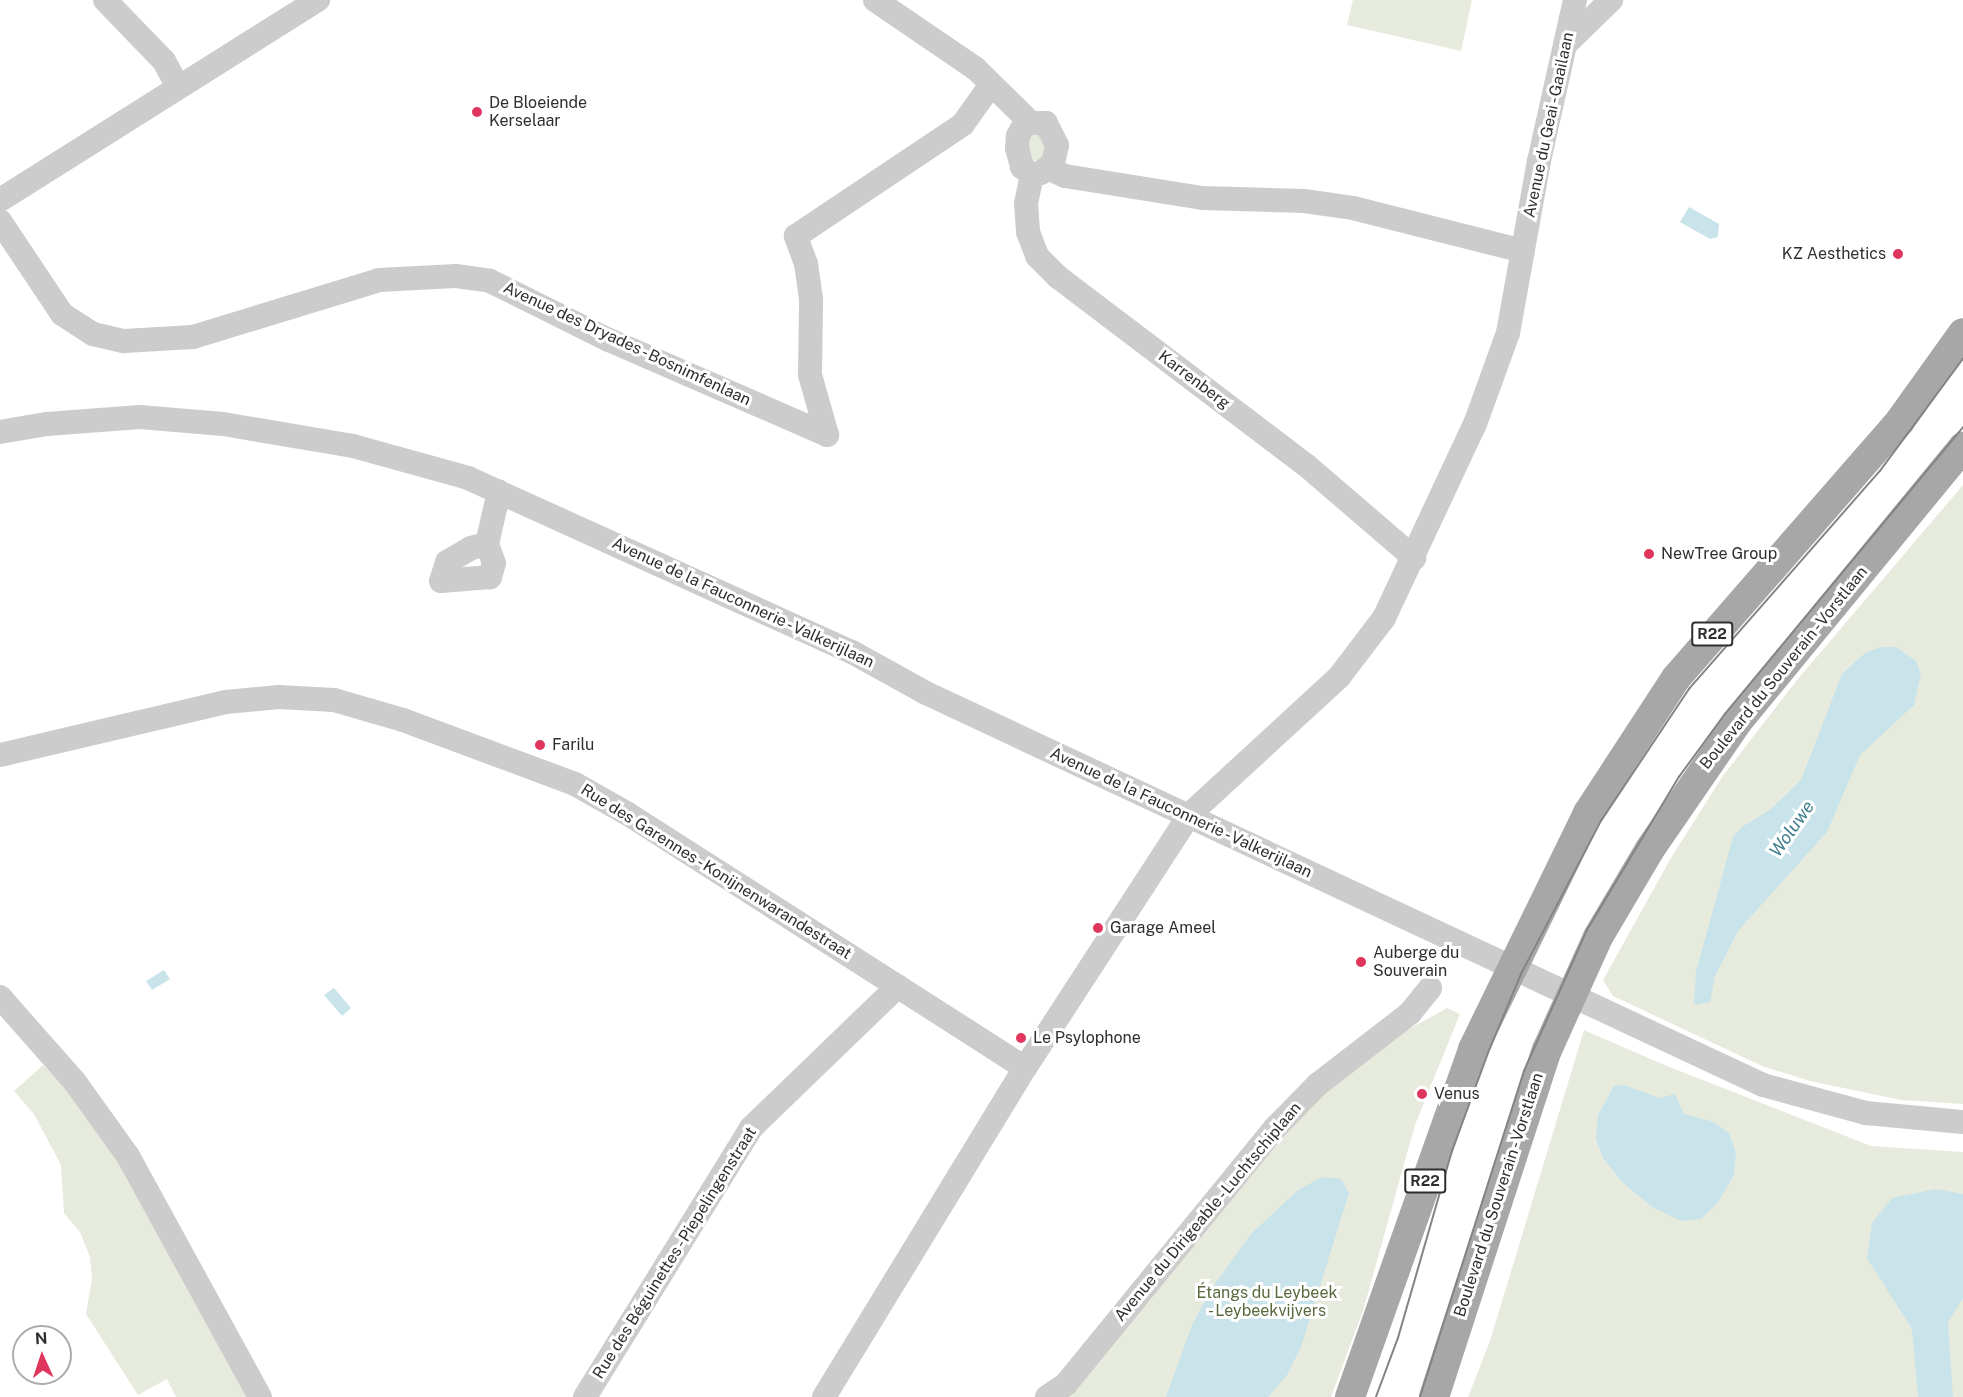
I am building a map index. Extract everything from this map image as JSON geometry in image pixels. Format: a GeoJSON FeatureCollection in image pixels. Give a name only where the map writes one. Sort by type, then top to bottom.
{"type":"FeatureCollection","features":[{"type":"Feature","properties":{"kind":"main road","name":"R22"},"geometry":{"type":"LineString","coordinates":[[1350,1397],[1473,1049],[1509,969],[1588,813],[1676,678],[1899,421],[1963,333]]}},
{"type":"Feature","properties":{"kind":"main road","name":"Boulevard du Souverain - Vorstlaan"},"geometry":{"type":"LineString","coordinates":[[1434,1397],[1506,1167],[1546,1050],[1598,937],[1691,785],[1737,721],[1963,447]]}},
{"type":"Feature","properties":{"kind":"street"},"geometry":{"type":"LineString","coordinates":[[105,0],[164,61],[178,87]]}},
{"type":"Feature","properties":{"kind":"street"},"geometry":{"type":"LineString","coordinates":[[0,201],[318,0]]}},
{"type":"Feature","properties":{"kind":"street"},"geometry":{"type":"LineString","coordinates":[[875,0],[976,69],[990,86],[1031,123],[1046,123],[1056,136],[1055,156],[1040,171]]}},
{"type":"Feature","properties":{"kind":"street","name":"Avenue du Geai - Gaailaan"},"geometry":{"type":"LineString","coordinates":[[824,1397],[1025,1068],[1189,815],[1339,677],[1384,618],[1414,558],[1474,423],[1508,333],[1575,0]]}},
{"type":"Feature","properties":{"kind":"street"},"geometry":{"type":"LineString","coordinates":[[1567,43],[1611,0]]}},
{"type":"Feature","properties":{"kind":"street","name":"Avenue des Dryades - Bosnimfenlaan"},"geometry":{"type":"LineString","coordinates":[[0,221],[62,314],[93,334],[124,341],[193,337],[379,280],[456,276],[490,281],[609,340],[827,435],[810,375],[810,299],[806,264],[796,236],[963,124],[990,86]]}},
{"type":"Feature","properties":{"kind":"street"},"geometry":{"type":"LineString","coordinates":[[1031,123],[1018,136],[1017,148],[1022,167],[1202,198],[1304,201],[1353,208],[1524,251]]}},
{"type":"Feature","properties":{"kind":"street","name":"Karrenberg"},"geometry":{"type":"LineString","coordinates":[[1040,171],[1026,203],[1028,232],[1037,256],[1058,277],[1306,465],[1414,558]]}},
{"type":"Feature","properties":{"kind":"street","name":"Avenue de la Fauconnerie - Valkerijlaan"},"geometry":{"type":"LineString","coordinates":[[0,432],[47,424],[140,417],[246,427],[353,446],[468,477],[852,652],[926,693],[1189,815],[1509,969]]}},
{"type":"Feature","properties":{"kind":"street"},"geometry":{"type":"LineString","coordinates":[[487,544],[499,491]]}},
{"type":"Feature","properties":{"kind":"street","name":"Rue des Garennes - Konijnenwarandestraat"},"geometry":{"type":"LineString","coordinates":[[0,755],[226,702],[279,697],[334,700],[403,720],[575,784],[628,814],[1025,1068]]}},
{"type":"Feature","properties":{"kind":"street"},"geometry":{"type":"LineString","coordinates":[[1509,969],[1763,1085],[1807,1100],[1866,1113],[1963,1122]]}},
{"type":"Feature","properties":{"kind":"street","name":"Rue des Béguinettes - Piepelingenstraat"},"geometry":{"type":"LineString","coordinates":[[585,1397],[751,1128],[898,986]]}},
{"type":"Feature","properties":{"kind":"street","name":"Avenue du Dirigeable - Luchtschiplaan"},"geometry":{"type":"LineString","coordinates":[[1047,1397],[1066,1384],[1275,1128],[1317,1085],[1410,1013],[1430,988]]}},
{"type":"Feature","properties":{"kind":"street"},"geometry":{"type":"LineString","coordinates":[[0,997],[75,1082],[123,1148],[260,1397]]}},
{"type":"Feature","properties":{"kind":"green space"},"geometry":{"type":"Polygon","coordinates":[[[1353,0],[1472,0],[1461,51],[1347,25],[1353,0]]]}},
{"type":"Feature","properties":{"kind":"green space"},"geometry":{"type":"Polygon","coordinates":[[[1043,132],[1047,153],[1039,161],[1028,160],[1028,135],[1043,132]]]}},
{"type":"Feature","properties":{"kind":"green space"},"geometry":{"type":"Polygon","coordinates":[[[1963,485],[1963,1104],[1901,1100],[1810,1081],[1762,1066],[1613,996],[1603,980],[1671,858],[1722,777],[1797,680],[1963,485]]]}},
{"type":"Feature","properties":{"kind":"green space","name":"Étangs du Leybeek - Leybeekvijvers"},"geometry":{"type":"Polygon","coordinates":[[[1447,1008],[1460,1014],[1415,1125],[1363,1311],[1331,1397],[1066,1397],[1257,1165],[1317,1100],[1393,1038],[1447,1008]]]}},
{"type":"Feature","properties":{"kind":"green space"},"geometry":{"type":"Polygon","coordinates":[[[1584,1030],[1662,1064],[1871,1146],[1963,1152],[1963,1397],[1468,1397],[1490,1341],[1584,1030]]]}},
{"type":"Feature","properties":{"kind":"green space"},"geometry":{"type":"Polygon","coordinates":[[[43,1065],[69,1091],[120,1163],[249,1397],[176,1397],[167,1379],[138,1395],[86,1314],[92,1279],[90,1257],[80,1232],[64,1213],[61,1165],[34,1114],[14,1091],[43,1065]]]}},
{"type":"Feature","properties":{"kind":"water"},"geometry":{"type":"Polygon","coordinates":[[[1689,207],[1719,224],[1718,237],[1710,239],[1680,222],[1689,207]]]}},
{"type":"Feature","properties":{"kind":"water","name":"Woluwe"},"geometry":{"type":"Polygon","coordinates":[[[1882,647],[1896,647],[1916,661],[1921,674],[1914,705],[1860,755],[1827,832],[1738,931],[1715,976],[1710,1002],[1694,1005],[1696,972],[1733,837],[1742,827],[1771,809],[1801,780],[1842,674],[1866,652],[1882,647]]]}},
{"type":"Feature","properties":{"kind":"water"},"geometry":{"type":"Polygon","coordinates":[[[164,970],[170,979],[152,990],[146,981],[164,970]]]}},
{"type":"Feature","properties":{"kind":"water"},"geometry":{"type":"Polygon","coordinates":[[[334,988],[351,1008],[342,1016],[324,995],[334,988]]]}},
{"type":"Feature","properties":{"kind":"water"},"geometry":{"type":"Polygon","coordinates":[[[1624,1085],[1659,1098],[1675,1094],[1684,1114],[1714,1122],[1729,1133],[1736,1153],[1734,1175],[1717,1204],[1701,1219],[1681,1221],[1652,1207],[1622,1182],[1603,1158],[1596,1139],[1598,1115],[1614,1086],[1624,1085]]]}},
{"type":"Feature","properties":{"kind":"water"},"geometry":{"type":"Polygon","coordinates":[[[1322,1177],[1341,1179],[1349,1193],[1301,1347],[1287,1375],[1268,1397],[1166,1397],[1192,1325],[1212,1288],[1251,1234],[1298,1190],[1322,1177]]]}},
{"type":"Feature","properties":{"kind":"water"},"geometry":{"type":"Polygon","coordinates":[[[1936,1189],[1963,1194],[1963,1298],[1948,1322],[1953,1397],[1918,1397],[1912,1329],[1867,1258],[1872,1223],[1892,1198],[1936,1189]]]}},
{"type":"Feature","properties":{"kind":"tram line"},"geometry":{"type":"LineString","coordinates":[[1376,1397],[1398,1338],[1452,1151],[1488,1053],[1521,974],[1601,821],[1689,689],[1880,471],[1963,359]]}},
{"type":"Feature","properties":{"kind":"tram line"},"geometry":{"type":"LineString","coordinates":[[1420,1397],[1524,1071],[1587,930],[1679,777],[1725,714],[1963,427]]}},
{"type":"Feature","properties":{"kind":"place","name":"De Bloeiende Kerselaar"},"geometry":{"type":"Point","coordinates":[477,112]}},
{"type":"Feature","properties":{"kind":"place","name":"KZ Aesthetics"},"geometry":{"type":"Point","coordinates":[1898,254]}},
{"type":"Feature","properties":{"kind":"place","name":"NewTree Group"},"geometry":{"type":"Point","coordinates":[1649,554]}},
{"type":"Feature","properties":{"kind":"place","name":"Farilu"},"geometry":{"type":"Point","coordinates":[540,745]}},
{"type":"Feature","properties":{"kind":"place","name":"Garage Ameel"},"geometry":{"type":"Point","coordinates":[1098,928]}},
{"type":"Feature","properties":{"kind":"place","name":"Auberge du Souverain"},"geometry":{"type":"Point","coordinates":[1361,962]}},
{"type":"Feature","properties":{"kind":"place","name":"Le Psylophone"},"geometry":{"type":"Point","coordinates":[1021,1038]}},
{"type":"Feature","properties":{"kind":"place","name":"Venus"},"geometry":{"type":"Point","coordinates":[1422,1094]}}]}
